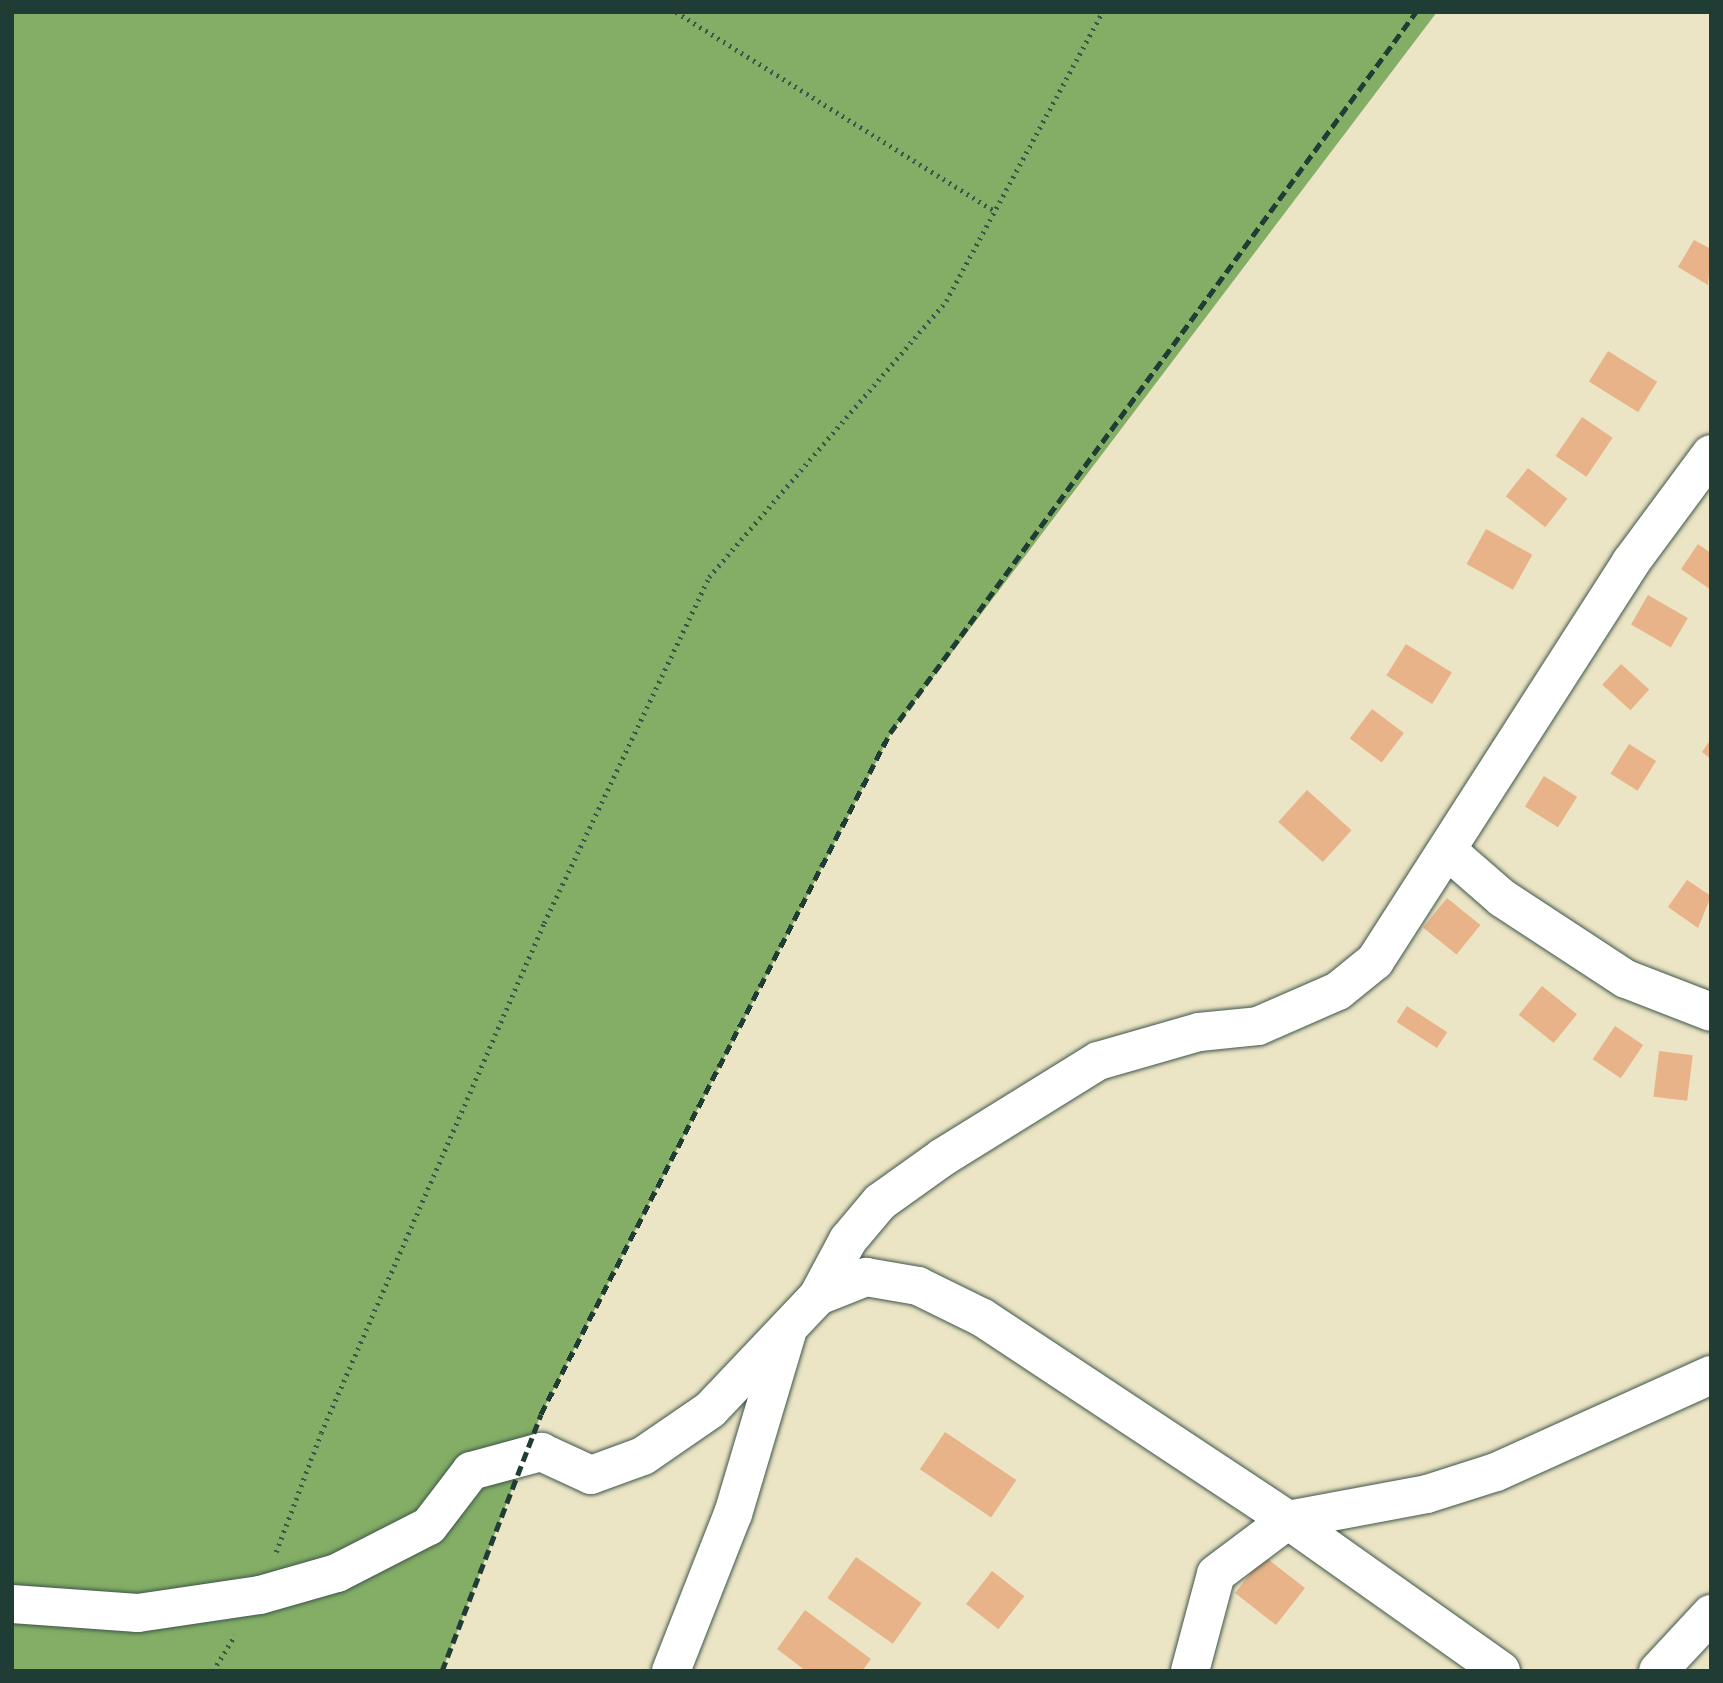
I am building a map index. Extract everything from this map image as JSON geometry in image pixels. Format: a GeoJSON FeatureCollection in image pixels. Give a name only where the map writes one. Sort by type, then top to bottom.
{"type":"FeatureCollection","features":[{"type":"Feature","properties":{"kind":"street"},"geometry":{"type":"LineString","coordinates":[[12,1604],[138,1612],[260,1595],[337,1573],[429,1526],[471,1471],[541,1452],[591,1475],[643,1456],[710,1410],[789,1328],[818,1296],[848,1240],[880,1202],[1098,1061],[1199,1032],[1258,1026],[1338,991],[1376,961],[1631,562],[1711,454]]}},
{"type":"Feature","properties":{"kind":"street"},"geometry":{"type":"LineString","coordinates":[[1448,851],[1502,898],[1626,979],[1711,1012]]}},
{"type":"Feature","properties":{"kind":"street"},"geometry":{"type":"LineString","coordinates":[[818,1296],[866,1277],[918,1286],[983,1318],[1289,1520],[1502,1671]]}},
{"type":"Feature","properties":{"kind":"street"},"geometry":{"type":"LineString","coordinates":[[671,1671],[733,1514],[789,1328]]}},
{"type":"Feature","properties":{"kind":"street"},"geometry":{"type":"LineString","coordinates":[[1190,1671],[1216,1574],[1289,1520],[1427,1494],[1496,1472],[1711,1375]]}},
{"type":"Feature","properties":{"kind":"street"},"geometry":{"type":"LineString","coordinates":[[1658,1671],[1711,1614]]}},
{"type":"Feature","properties":{"kind":"path"},"geometry":{"type":"LineString","coordinates":[[676,12],[995,211]]}},
{"type":"Feature","properties":{"kind":"path"},"geometry":{"type":"LineString","coordinates":[[213,1671],[260,1595],[321,1433],[544,923],[709,577],[946,302],[1102,12]]}},
{"type":"Feature","properties":{"kind":"green space"},"geometry":{"type":"Polygon","coordinates":[[[12,12],[1437,12],[891,733],[541,1414],[442,1671],[12,1671],[12,12]]]}},
{"type":"Feature","properties":{"kind":"building"},"geometry":{"type":"Polygon","coordinates":[[[1694,240],[1711,249],[1708,285],[1678,267],[1694,240]]]}},
{"type":"Feature","properties":{"kind":"building"},"geometry":{"type":"Polygon","coordinates":[[[1608,351],[1657,382],[1638,412],[1589,382],[1608,351]]]}},
{"type":"Feature","properties":{"kind":"building"},"geometry":{"type":"Polygon","coordinates":[[[1582,417],[1613,438],[1586,477],[1556,456],[1582,417]]]}},
{"type":"Feature","properties":{"kind":"building"},"geometry":{"type":"Polygon","coordinates":[[[1528,468],[1567,499],[1545,527],[1506,496],[1528,468]]]}},
{"type":"Feature","properties":{"kind":"building"},"geometry":{"type":"Polygon","coordinates":[[[1486,529],[1532,555],[1513,590],[1467,564],[1486,529]]]}},
{"type":"Feature","properties":{"kind":"building"},"geometry":{"type":"Polygon","coordinates":[[[1698,544],[1711,553],[1711,590],[1681,569],[1698,544]]]}},
{"type":"Feature","properties":{"kind":"building"},"geometry":{"type":"Polygon","coordinates":[[[1648,595],[1688,618],[1671,647],[1631,624],[1648,595]]]}},
{"type":"Feature","properties":{"kind":"building"},"geometry":{"type":"Polygon","coordinates":[[[1406,644],[1452,673],[1432,704],[1386,675],[1406,644]]]}},
{"type":"Feature","properties":{"kind":"building"},"geometry":{"type":"Polygon","coordinates":[[[1621,664],[1649,689],[1631,710],[1602,685],[1621,664]]]}},
{"type":"Feature","properties":{"kind":"building"},"geometry":{"type":"Polygon","coordinates":[[[1372,709],[1404,733],[1382,763],[1350,739],[1372,709]]]}},
{"type":"Feature","properties":{"kind":"building"},"geometry":{"type":"Polygon","coordinates":[[[1711,739],[1711,759],[1702,752],[1711,739]]]}},
{"type":"Feature","properties":{"kind":"building"},"geometry":{"type":"Polygon","coordinates":[[[1629,744],[1656,761],[1638,791],[1610,774],[1629,744]]]}},
{"type":"Feature","properties":{"kind":"building"},"geometry":{"type":"Polygon","coordinates":[[[1544,776],[1577,797],[1558,827],[1525,807],[1544,776]]]}},
{"type":"Feature","properties":{"kind":"building"},"geometry":{"type":"Polygon","coordinates":[[[1307,790],[1352,830],[1323,862],[1278,822],[1307,790]]]}},
{"type":"Feature","properties":{"kind":"building"},"geometry":{"type":"Polygon","coordinates":[[[1687,880],[1711,896],[1698,928],[1668,907],[1687,880]]]}},
{"type":"Feature","properties":{"kind":"building"},"geometry":{"type":"Polygon","coordinates":[[[1447,898],[1480,925],[1457,955],[1423,928],[1447,898]]]}},
{"type":"Feature","properties":{"kind":"building"},"geometry":{"type":"Polygon","coordinates":[[[1542,986],[1577,1014],[1554,1043],[1519,1015],[1542,986]]]}},
{"type":"Feature","properties":{"kind":"building"},"geometry":{"type":"Polygon","coordinates":[[[1407,1006],[1447,1032],[1437,1048],[1397,1022],[1407,1006]]]}},
{"type":"Feature","properties":{"kind":"building"},"geometry":{"type":"Polygon","coordinates":[[[1615,1026],[1643,1045],[1621,1078],[1593,1059],[1615,1026]]]}},
{"type":"Feature","properties":{"kind":"building"},"geometry":{"type":"Polygon","coordinates":[[[1659,1051],[1693,1055],[1687,1101],[1653,1097],[1659,1051]]]}},
{"type":"Feature","properties":{"kind":"building"},"geometry":{"type":"Polygon","coordinates":[[[945,1432],[1016,1480],[991,1517],[920,1469],[945,1432]]]}},
{"type":"Feature","properties":{"kind":"building"},"geometry":{"type":"Polygon","coordinates":[[[1264,1556],[1305,1588],[1276,1625],[1235,1593],[1264,1556]]]}},
{"type":"Feature","properties":{"kind":"building"},"geometry":{"type":"Polygon","coordinates":[[[856,1557],[922,1603],[893,1644],[827,1598],[856,1557]]]}},
{"type":"Feature","properties":{"kind":"building"},"geometry":{"type":"Polygon","coordinates":[[[992,1571],[1024,1596],[998,1629],[966,1604],[992,1571]]]}},
{"type":"Feature","properties":{"kind":"building"},"geometry":{"type":"Polygon","coordinates":[[[805,1610],[871,1659],[862,1671],[806,1671],[777,1649],[805,1610]]]}},
{"type":"Feature","properties":{"kind":"railway"},"geometry":{"type":"LineString","coordinates":[[442,1671],[541,1414],[890,733],[1416,12]]}}]}
